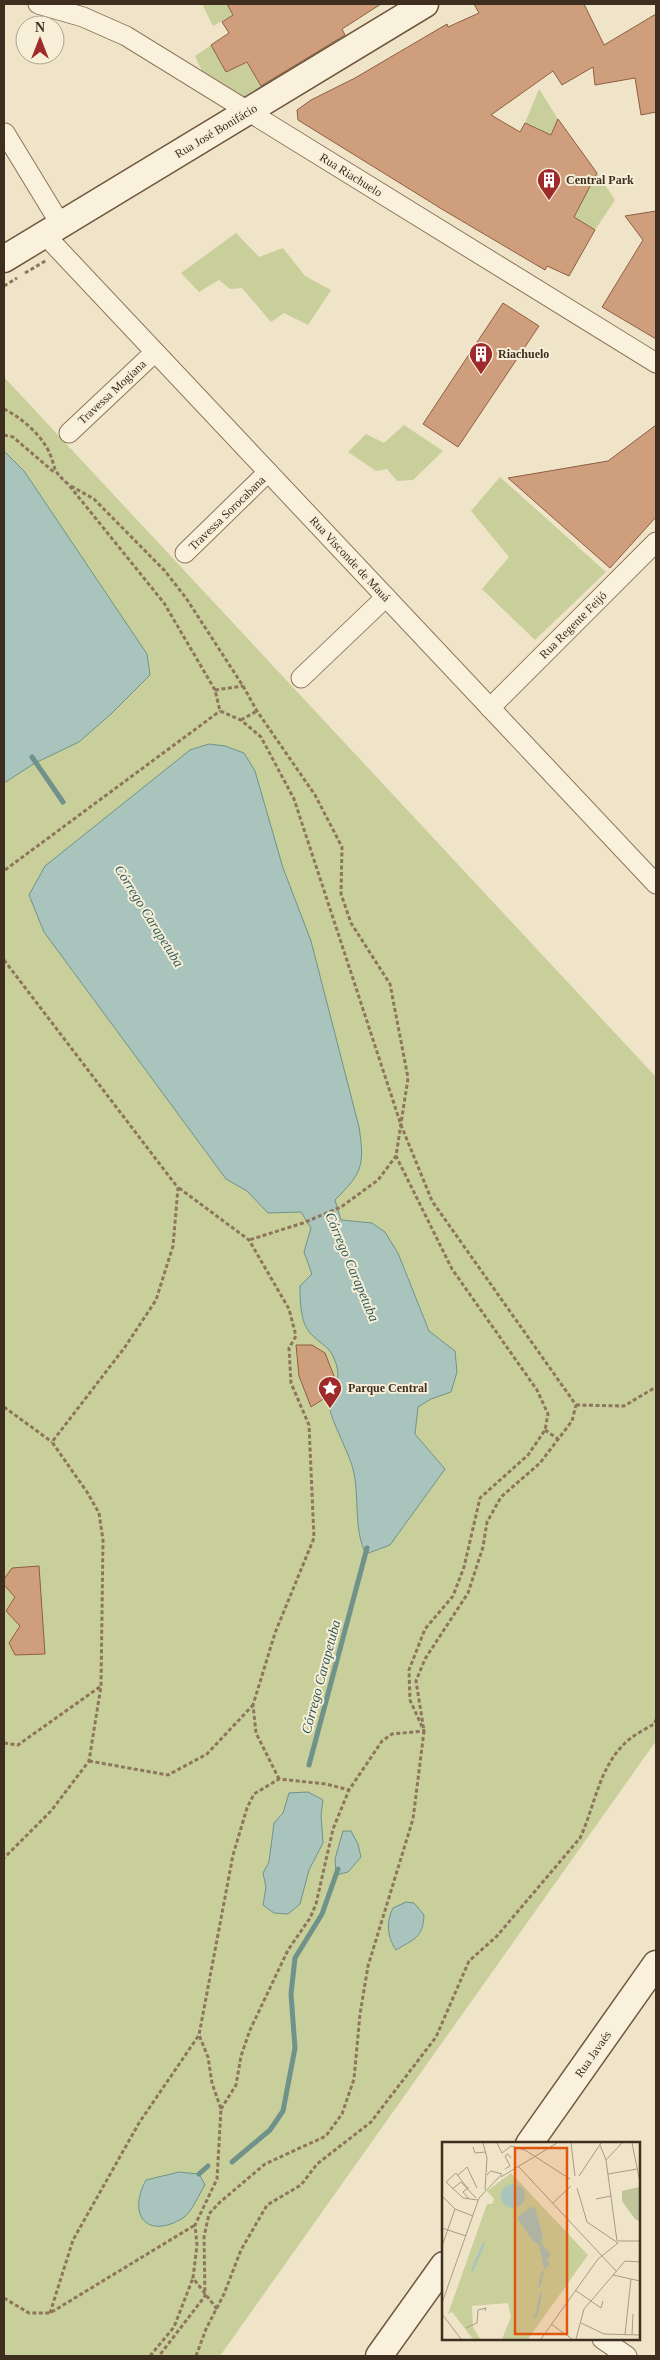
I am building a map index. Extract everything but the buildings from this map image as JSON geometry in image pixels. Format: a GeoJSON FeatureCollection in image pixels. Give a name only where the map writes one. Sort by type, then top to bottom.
{"type":"FeatureCollection","features":[{"type":"Feature","properties":{"kind":"street","name":"Rua Riachuelo"},"geometry":{"type":"LineString","coordinates":[[38,4],[83,17],[126,36],[656,363]]}},
{"type":"Feature","properties":{"kind":"street","name":"Rua José Bonifácio"},"geometry":{"type":"LineString","coordinates":[[5,259],[55,237],[247,112],[425,4]]}},
{"type":"Feature","properties":{"kind":"street","name":"Rua Visconde de Mauá"},"geometry":{"type":"LineString","coordinates":[[5,133],[55,237],[155,352],[656,884]]}},
{"type":"Feature","properties":{"kind":"street","name":"Travessa Mogiana"},"geometry":{"type":"LineString","coordinates":[[69,433],[155,352]]}},
{"type":"Feature","properties":{"kind":"street","name":"Travessa Sorocabana"},"geometry":{"type":"LineString","coordinates":[[185,553],[268,472]]}},
{"type":"Feature","properties":{"kind":"street","name":"Rua Regente Feijó"},"geometry":{"type":"LineString","coordinates":[[490,708],[656,542]]}},
{"type":"Feature","properties":{"kind":"street"},"geometry":{"type":"LineString","coordinates":[[301,678],[386,597]]}},
{"type":"Feature","properties":{"kind":"street","name":"Rua Javaés"},"geometry":{"type":"LineString","coordinates":[[530,2142],[656,1964]]}},
{"type":"Feature","properties":{"kind":"street"},"geometry":{"type":"LineString","coordinates":[[379,2356],[442,2268]]}},
{"type":"Feature","properties":{"kind":"street"},"geometry":{"type":"LineString","coordinates":[[603,2340],[627,2356]]}},
{"type":"Feature","properties":{"kind":"path"},"geometry":{"type":"LineString","coordinates":[[4,286],[55,237]]}},
{"type":"Feature","properties":{"kind":"path"},"geometry":{"type":"LineString","coordinates":[[4,409],[19,417],[47,448],[55,473]]}},
{"type":"Feature","properties":{"kind":"path"},"geometry":{"type":"LineString","coordinates":[[4,435],[13,437],[68,484],[94,499],[165,571],[202,621],[257,711],[315,795],[342,846],[341,894],[348,916],[390,984],[408,1078],[396,1156],[378,1180],[341,1207],[303,1223],[249,1240]]}},
{"type":"Feature","properties":{"kind":"path"},"geometry":{"type":"LineString","coordinates":[[68,484],[164,603],[215,690],[220,711]]}},
{"type":"Feature","properties":{"kind":"path"},"geometry":{"type":"LineString","coordinates":[[215,690],[243,686]]}},
{"type":"Feature","properties":{"kind":"path"},"geometry":{"type":"LineString","coordinates":[[158,2356],[206,2296],[204,2237],[209,2214],[219,2203],[265,2164],[326,2136],[342,2114],[354,2079],[360,2014],[368,1966],[413,1820],[424,1731],[416,1681],[425,1659],[468,1594],[483,1547],[487,1522],[501,1496],[540,1463],[572,1421],[576,1405],[432,1201],[401,1125],[294,799],[261,737],[241,720],[220,711]]}},
{"type":"Feature","properties":{"kind":"path"},"geometry":{"type":"LineString","coordinates":[[4,871],[220,711]]}},
{"type":"Feature","properties":{"kind":"path"},"geometry":{"type":"LineString","coordinates":[[241,720],[257,711]]}},
{"type":"Feature","properties":{"kind":"path"},"geometry":{"type":"LineString","coordinates":[[4,960],[178,1188],[249,1240],[289,1309],[296,1336],[289,1348],[291,1383],[309,1425],[314,1538],[275,1633],[253,1705],[256,1733],[280,1779]]}},
{"type":"Feature","properties":{"kind":"path"},"geometry":{"type":"LineString","coordinates":[[396,1156],[452,1269],[537,1390],[548,1414],[546,1430],[528,1455],[480,1498],[464,1567],[453,1596],[425,1630],[408,1670],[410,1700],[424,1731]]}},
{"type":"Feature","properties":{"kind":"path"},"geometry":{"type":"LineString","coordinates":[[52,1442],[125,1347],[156,1300],[173,1246],[178,1188]]}},
{"type":"Feature","properties":{"kind":"path"},"geometry":{"type":"LineString","coordinates":[[576,1405],[624,1406],[656,1387]]}},
{"type":"Feature","properties":{"kind":"path"},"geometry":{"type":"LineString","coordinates":[[4,1407],[52,1442],[87,1492],[99,1513],[104,1540],[101,1686],[89,1761],[51,1811],[4,1858]]}},
{"type":"Feature","properties":{"kind":"path"},"geometry":{"type":"LineString","coordinates":[[546,1430],[558,1439]]}},
{"type":"Feature","properties":{"kind":"path"},"geometry":{"type":"LineString","coordinates":[[4,1743],[18,1745],[101,1686]]}},
{"type":"Feature","properties":{"kind":"path"},"geometry":{"type":"LineString","coordinates":[[89,1761],[168,1775],[207,1754],[253,1705]]}},
{"type":"Feature","properties":{"kind":"path"},"geometry":{"type":"LineString","coordinates":[[196,2356],[241,2250],[267,2205],[301,2185],[317,2164],[371,2122],[436,2037],[469,1961],[497,1936],[580,1838],[589,1820],[598,1784],[609,1762],[630,1738],[654,1724],[656,1720]]}},
{"type":"Feature","properties":{"kind":"path"},"geometry":{"type":"LineString","coordinates":[[221,2109],[236,2085],[241,2056],[254,2021],[288,1950],[310,1918],[316,1904],[333,1829],[349,1790],[382,1741],[392,1734],[424,1731]]}},
{"type":"Feature","properties":{"kind":"path"},"geometry":{"type":"LineString","coordinates":[[50,2313],[73,2240],[139,2123],[199,2035],[233,1856],[247,1808],[254,1794],[280,1779],[326,1784],[349,1790]]}},
{"type":"Feature","properties":{"kind":"path"},"geometry":{"type":"LineString","coordinates":[[150,2356],[174,2327],[193,2278],[197,2245],[195,2226],[218,2179],[221,2109],[212,2083],[208,2057],[199,2035]]}},
{"type":"Feature","properties":{"kind":"path"},"geometry":{"type":"LineString","coordinates":[[4,2298],[29,2313],[50,2313],[195,2226]]}},
{"type":"Feature","properties":{"kind":"path"},"geometry":{"type":"LineString","coordinates":[[193,2278],[217,2309]]}},
{"type":"Feature","properties":{"kind":"green space"},"geometry":{"type":"Polygon","coordinates":[[[202,4],[227,4],[233,15],[213,26],[202,4]]]}},
{"type":"Feature","properties":{"kind":"green space"},"geometry":{"type":"Polygon","coordinates":[[[211,45],[226,72],[247,62],[262,88],[238,101],[206,80],[195,56],[211,45]]]}},
{"type":"Feature","properties":{"kind":"green space"},"geometry":{"type":"Polygon","coordinates":[[[539,89],[558,119],[551,135],[525,123],[539,89]]]}},
{"type":"Feature","properties":{"kind":"green space"},"geometry":{"type":"Polygon","coordinates":[[[597,173],[615,200],[595,230],[584,223],[578,233],[567,229],[597,173]]]}},
{"type":"Feature","properties":{"kind":"green space"},"geometry":{"type":"Polygon","coordinates":[[[236,233],[259,257],[283,248],[305,276],[331,290],[308,325],[284,313],[271,322],[242,288],[230,289],[219,280],[199,292],[181,273],[236,233]]]}},
{"type":"Feature","properties":{"kind":"green space","name":"Parque Central"},"geometry":{"type":"Polygon","coordinates":[[[4,377],[656,1077],[656,1741],[220,2356],[4,2356],[4,377]]]}},
{"type":"Feature","properties":{"kind":"green space"},"geometry":{"type":"Polygon","coordinates":[[[404,425],[443,451],[413,480],[397,481],[387,469],[376,471],[348,452],[366,434],[384,443],[404,425]]]}},
{"type":"Feature","properties":{"kind":"green space"},"geometry":{"type":"Polygon","coordinates":[[[500,477],[606,572],[535,640],[482,589],[509,557],[471,511],[500,477]]]}},
{"type":"Feature","properties":{"kind":"water"},"geometry":{"type":"Polygon","coordinates":[[[4,451],[24,471],[147,654],[150,675],[111,714],[79,742],[35,763],[4,783],[4,451]]]}},
{"type":"Feature","properties":{"kind":"water"},"geometry":{"type":"Polygon","coordinates":[[[209,744],[225,746],[244,753],[255,771],[283,868],[311,941],[361,1140],[361,1160],[356,1175],[335,1200],[341,1220],[372,1223],[385,1232],[398,1253],[429,1331],[455,1351],[457,1372],[451,1392],[431,1399],[418,1407],[415,1434],[445,1469],[390,1545],[366,1554],[359,1534],[353,1469],[329,1407],[329,1401],[338,1379],[336,1364],[331,1352],[310,1333],[304,1323],[301,1310],[300,1286],[312,1274],[304,1252],[311,1228],[301,1212],[268,1213],[247,1191],[226,1179],[44,932],[29,895],[45,866],[190,750],[209,744]]]}},
{"type":"Feature","properties":{"kind":"water"},"geometry":{"type":"Polygon","coordinates":[[[308,1792],[323,1800],[321,1815],[323,1843],[309,1870],[300,1904],[288,1914],[274,1913],[263,1905],[266,1887],[263,1873],[269,1862],[274,1823],[283,1813],[289,1793],[308,1792]]]}},
{"type":"Feature","properties":{"kind":"water"},"geometry":{"type":"Polygon","coordinates":[[[343,1831],[351,1831],[358,1844],[361,1857],[348,1872],[336,1875],[335,1859],[343,1831]]]}},
{"type":"Feature","properties":{"kind":"water"},"geometry":{"type":"Polygon","coordinates":[[[406,1902],[414,1903],[424,1915],[422,1929],[413,1940],[396,1950],[389,1935],[389,1919],[393,1908],[406,1902]]]}},
{"type":"Feature","properties":{"kind":"water"},"geometry":{"type":"Polygon","coordinates":[[[179,2172],[199,2174],[205,2185],[183,2218],[170,2224],[150,2225],[140,2213],[139,2204],[146,2180],[179,2172]]]}},
{"type":"Feature","properties":{"kind":"waterway","name":"Córrego Carapetuba"},"geometry":{"type":"LineString","coordinates":[[32,757],[63,802]]}},
{"type":"Feature","properties":{"kind":"waterway","name":"Córrego Carapetuba"},"geometry":{"type":"LineString","coordinates":[[309,1765],[367,1548]]}},
{"type":"Feature","properties":{"kind":"waterway","name":"Córrego Carapetuba"},"geometry":{"type":"LineString","coordinates":[[232,2162],[270,2130],[283,2111],[295,2048],[291,1994],[295,1958],[322,1914],[338,1869]]}},
{"type":"Feature","properties":{"kind":"waterway","name":"Córrego Carapetuba"},"geometry":{"type":"LineString","coordinates":[[199,2174],[208,2166]]}},
{"type":"Feature","properties":{"kind":"place","name":"Central Park"},"geometry":{"type":"Point","coordinates":[549,201]}},
{"type":"Feature","properties":{"kind":"place","name":"Riachuelo"},"geometry":{"type":"Point","coordinates":[481,375]}},
{"type":"Feature","properties":{"kind":"place","name":"Parque Central"},"geometry":{"type":"Point","coordinates":[330,1409]}}]}
